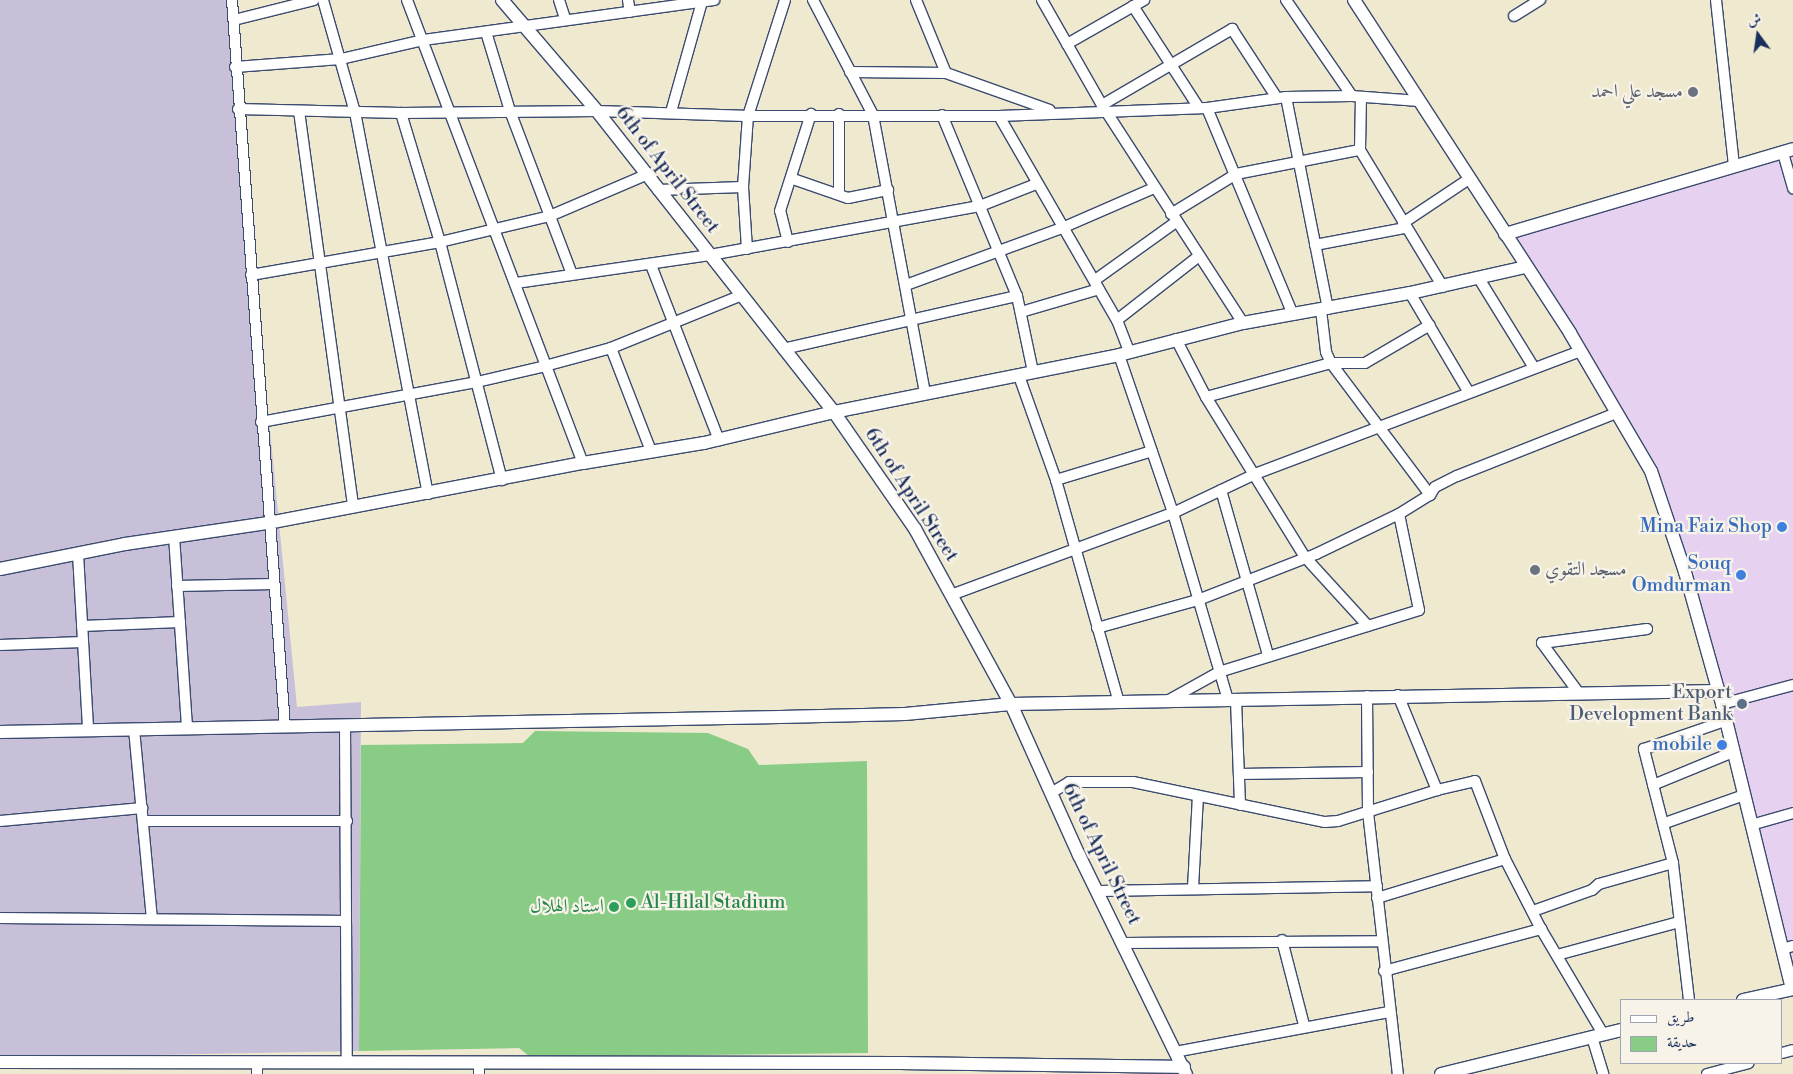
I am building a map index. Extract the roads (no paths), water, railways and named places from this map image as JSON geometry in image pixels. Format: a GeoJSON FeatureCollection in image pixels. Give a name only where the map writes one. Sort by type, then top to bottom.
{"type":"FeatureCollection","features":[{"type":"Feature","properties":{"kind":"street"},"geometry":{"type":"LineString","coordinates":[[232,0],[235,67],[268,523],[285,726]]}},
{"type":"Feature","properties":{"kind":"street"},"geometry":{"type":"LineString","coordinates":[[234,20],[314,0]]}},
{"type":"Feature","properties":{"kind":"street"},"geometry":{"type":"LineString","coordinates":[[323,0],[355,112],[428,494]]}},
{"type":"Feature","properties":{"kind":"street"},"geometry":{"type":"LineString","coordinates":[[407,0],[583,463]]}},
{"type":"Feature","properties":{"kind":"street","name":"6th of April Street"},"geometry":{"type":"LineString","coordinates":[[502,0],[528,27],[598,111],[648,174],[658,190],[834,412],[915,529],[1011,704],[1051,793],[1185,1071]]}},
{"type":"Feature","properties":{"kind":"street"},"geometry":{"type":"LineString","coordinates":[[559,0],[565,18]]}},
{"type":"Feature","properties":{"kind":"street"},"geometry":{"type":"LineString","coordinates":[[628,0],[630,12]]}},
{"type":"Feature","properties":{"kind":"street"},"geometry":{"type":"LineString","coordinates":[[235,67],[341,59],[423,40],[528,27],[565,18],[630,12],[714,0]]}},
{"type":"Feature","properties":{"kind":"street"},"geometry":{"type":"LineString","coordinates":[[747,249],[743,187],[748,116],[785,0]]}},
{"type":"Feature","properties":{"kind":"street"},"geometry":{"type":"LineString","coordinates":[[813,0],[873,115],[925,393]]}},
{"type":"Feature","properties":{"kind":"street"},"geometry":{"type":"LineString","coordinates":[[916,0],[946,73]]}},
{"type":"Feature","properties":{"kind":"street"},"geometry":{"type":"LineString","coordinates":[[1042,0],[1102,105],[1110,113],[1154,188],[1243,323]]}},
{"type":"Feature","properties":{"kind":"street"},"geometry":{"type":"LineString","coordinates":[[1067,44],[1144,0]]}},
{"type":"Feature","properties":{"kind":"street"},"geometry":{"type":"LineString","coordinates":[[1286,0],[1357,96],[1360,150],[1442,287]]}},
{"type":"Feature","properties":{"kind":"street"},"geometry":{"type":"LineString","coordinates":[[1354,0],[1581,351],[1654,479],[1687,578],[1722,704],[1751,825],[1788,947],[1793,990],[1748,999]]}},
{"type":"Feature","properties":{"kind":"street"},"geometry":{"type":"LineString","coordinates":[[1514,16],[1540,0]]}},
{"type":"Feature","properties":{"kind":"street"},"geometry":{"type":"LineString","coordinates":[[1716,0],[1734,167]]}},
{"type":"Feature","properties":{"kind":"street"},"geometry":{"type":"LineString","coordinates":[[671,112],[702,2]]}},
{"type":"Feature","properties":{"kind":"street"},"geometry":{"type":"LineString","coordinates":[[1133,6],[1171,66],[1203,108],[1236,174],[1293,315]]}},
{"type":"Feature","properties":{"kind":"street"},"geometry":{"type":"LineString","coordinates":[[1102,105],[1234,30],[1281,97],[1298,160],[1315,245],[1324,310],[1326,352],[1331,363],[1430,495]]}},
{"type":"Feature","properties":{"kind":"street"},"geometry":{"type":"LineString","coordinates":[[486,32],[510,111],[572,274]]}},
{"type":"Feature","properties":{"kind":"street"},"geometry":{"type":"LineString","coordinates":[[850,72],[946,73],[1040,108],[1064,114]]}},
{"type":"Feature","properties":{"kind":"street"},"geometry":{"type":"LineString","coordinates":[[238,109],[298,112],[401,113],[598,111],[748,116],[839,114],[999,116],[1203,108],[1281,97],[1357,96],[1420,101]]}},
{"type":"Feature","properties":{"kind":"street"},"geometry":{"type":"LineString","coordinates":[[298,112],[352,507]]}},
{"type":"Feature","properties":{"kind":"street"},"geometry":{"type":"LineString","coordinates":[[401,113],[440,242],[502,480]]}},
{"type":"Feature","properties":{"kind":"street"},"geometry":{"type":"LineString","coordinates":[[788,242],[780,211],[793,179],[811,114]]}},
{"type":"Feature","properties":{"kind":"street"},"geometry":{"type":"LineString","coordinates":[[839,114],[839,194]]}},
{"type":"Feature","properties":{"kind":"street"},"geometry":{"type":"LineString","coordinates":[[942,115],[1000,251],[1017,296],[1033,372]]}},
{"type":"Feature","properties":{"kind":"street"},"geometry":{"type":"LineString","coordinates":[[999,116],[1036,184],[1117,320],[1124,354],[1152,451],[1173,513],[1219,672],[1232,700],[1240,805]]}},
{"type":"Feature","properties":{"kind":"street"},"geometry":{"type":"LineString","coordinates":[[1021,312],[1097,284],[1174,218],[1236,174],[1298,160],[1360,150]]}},
{"type":"Feature","properties":{"kind":"street"},"geometry":{"type":"LineString","coordinates":[[1505,234],[1788,151],[1793,188]]}},
{"type":"Feature","properties":{"kind":"street"},"geometry":{"type":"LineString","coordinates":[[251,275],[440,242],[550,216],[648,174]]}},
{"type":"Feature","properties":{"kind":"street"},"geometry":{"type":"LineString","coordinates":[[793,179],[848,198],[888,190]]}},
{"type":"Feature","properties":{"kind":"street"},"geometry":{"type":"LineString","coordinates":[[1315,245],[1404,226],[1469,179]]}},
{"type":"Feature","properties":{"kind":"street"},"geometry":{"type":"LineString","coordinates":[[516,283],[572,274],[651,265],[788,242],[980,206],[1036,184]]}},
{"type":"Feature","properties":{"kind":"street"},"geometry":{"type":"LineString","coordinates":[[658,190],[743,187]]}},
{"type":"Feature","properties":{"kind":"street"},"geometry":{"type":"LineString","coordinates":[[906,285],[1062,228],[1154,188]]}},
{"type":"Feature","properties":{"kind":"street"},"geometry":{"type":"LineString","coordinates":[[1117,320],[1199,256]]}},
{"type":"Feature","properties":{"kind":"street"},"geometry":{"type":"LineString","coordinates":[[651,265],[719,440]]}},
{"type":"Feature","properties":{"kind":"street"},"geometry":{"type":"LineString","coordinates":[[0,569],[174,536],[268,523],[502,480],[583,463],[719,440],[834,412],[1124,354],[1243,323],[1324,310],[1442,287],[1525,267]]}},
{"type":"Feature","properties":{"kind":"street"},"geometry":{"type":"LineString","coordinates":[[1478,277],[1533,366]]}},
{"type":"Feature","properties":{"kind":"street"},"geometry":{"type":"LineString","coordinates":[[1410,293],[1468,391]]}},
{"type":"Feature","properties":{"kind":"street"},"geometry":{"type":"LineString","coordinates":[[261,422],[477,382],[545,366],[611,348],[742,296]]}},
{"type":"Feature","properties":{"kind":"street"},"geometry":{"type":"LineString","coordinates":[[783,349],[1017,296]]}},
{"type":"Feature","properties":{"kind":"street"},"geometry":{"type":"LineString","coordinates":[[1206,397],[1331,363],[1365,363],[1430,325]]}},
{"type":"Feature","properties":{"kind":"street"},"geometry":{"type":"LineString","coordinates":[[1176,339],[1206,397],[1305,557],[1368,626]]}},
{"type":"Feature","properties":{"kind":"street"},"geometry":{"type":"LineString","coordinates":[[611,348],[651,451]]}},
{"type":"Feature","properties":{"kind":"street"},"geometry":{"type":"LineString","coordinates":[[951,595],[1173,513],[1254,474],[1533,366],[1581,351]]}},
{"type":"Feature","properties":{"kind":"street"},"geometry":{"type":"LineString","coordinates":[[1019,376],[1056,480],[1119,702]]}},
{"type":"Feature","properties":{"kind":"street"},"geometry":{"type":"LineString","coordinates":[[1097,628],[1198,600],[1305,557],[1399,514],[1430,495],[1435,487],[1457,476],[1616,413]]}},
{"type":"Feature","properties":{"kind":"street"},"geometry":{"type":"LineString","coordinates":[[1056,480],[1152,451]]}},
{"type":"Feature","properties":{"kind":"street"},"geometry":{"type":"LineString","coordinates":[[1221,490],[1268,655]]}},
{"type":"Feature","properties":{"kind":"street"},"geometry":{"type":"LineString","coordinates":[[1166,701],[1219,672],[1268,655],[1419,610],[1399,514]]}},
{"type":"Feature","properties":{"kind":"street"},"geometry":{"type":"LineString","coordinates":[[174,536],[187,728]]}},
{"type":"Feature","properties":{"kind":"street"},"geometry":{"type":"LineString","coordinates":[[78,554],[88,730]]}},
{"type":"Feature","properties":{"kind":"street"},"geometry":{"type":"LineString","coordinates":[[178,586],[274,584]]}},
{"type":"Feature","properties":{"kind":"street"},"geometry":{"type":"LineString","coordinates":[[82,626],[180,622]]}},
{"type":"Feature","properties":{"kind":"street"},"geometry":{"type":"LineString","coordinates":[[1578,692],[1542,643],[1647,629]]}},
{"type":"Feature","properties":{"kind":"street"},"geometry":{"type":"LineString","coordinates":[[0,645],[83,642]]}},
{"type":"Feature","properties":{"kind":"street"},"geometry":{"type":"LineString","coordinates":[[1722,704],[1793,685]]}},
{"type":"Feature","properties":{"kind":"street"},"geometry":{"type":"LineString","coordinates":[[0,732],[905,714],[1011,704],[1398,695],[1718,691]]}},
{"type":"Feature","properties":{"kind":"street"},"geometry":{"type":"LineString","coordinates":[[1398,695],[1437,790]]}},
{"type":"Feature","properties":{"kind":"street"},"geometry":{"type":"LineString","coordinates":[[1367,696],[1368,812],[1377,886],[1384,971],[1398,1074]]}},
{"type":"Feature","properties":{"kind":"street"},"geometry":{"type":"LineString","coordinates":[[1689,999],[1673,863],[1665,823],[1644,749],[1725,721]]}},
{"type":"Feature","properties":{"kind":"street"},"geometry":{"type":"LineString","coordinates":[[345,725],[347,1063]]}},
{"type":"Feature","properties":{"kind":"street"},"geometry":{"type":"LineString","coordinates":[[134,730],[152,918]]}},
{"type":"Feature","properties":{"kind":"street"},"geometry":{"type":"LineString","coordinates":[[1653,785],[1733,752]]}},
{"type":"Feature","properties":{"kind":"street"},"geometry":{"type":"LineString","coordinates":[[1239,774],[1368,772]]}},
{"type":"Feature","properties":{"kind":"street"},"geometry":{"type":"LineString","coordinates":[[1051,793],[1069,782],[1134,782],[1325,822],[1368,812],[1437,790],[1475,781],[1506,858],[1541,929],[1598,1036],[1603,1074]]}},
{"type":"Feature","properties":{"kind":"street"},"geometry":{"type":"LineString","coordinates":[[1665,823],[1744,795]]}},
{"type":"Feature","properties":{"kind":"street"},"geometry":{"type":"LineString","coordinates":[[1193,888],[1198,796]]}},
{"type":"Feature","properties":{"kind":"street"},"geometry":{"type":"LineString","coordinates":[[0,821],[142,808]]}},
{"type":"Feature","properties":{"kind":"street"},"geometry":{"type":"LineString","coordinates":[[1751,825],[1793,813]]}},
{"type":"Feature","properties":{"kind":"street"},"geometry":{"type":"LineString","coordinates":[[143,821],[347,821]]}},
{"type":"Feature","properties":{"kind":"street"},"geometry":{"type":"LineString","coordinates":[[1377,898],[1506,858]]}},
{"type":"Feature","properties":{"kind":"street"},"geometry":{"type":"LineString","coordinates":[[1533,911],[1592,890],[1598,884],[1673,863]]}},
{"type":"Feature","properties":{"kind":"street"},"geometry":{"type":"LineString","coordinates":[[1099,891],[1377,886]]}},
{"type":"Feature","properties":{"kind":"street"},"geometry":{"type":"LineString","coordinates":[[0,918],[346,921]]}},
{"type":"Feature","properties":{"kind":"street"},"geometry":{"type":"LineString","coordinates":[[1556,955],[1679,922]]}},
{"type":"Feature","properties":{"kind":"street"},"geometry":{"type":"LineString","coordinates":[[1384,971],[1541,929]]}},
{"type":"Feature","properties":{"kind":"street"},"geometry":{"type":"LineString","coordinates":[[1123,943],[1282,940],[1381,941]]}},
{"type":"Feature","properties":{"kind":"street"},"geometry":{"type":"LineString","coordinates":[[1282,940],[1304,1026]]}},
{"type":"Feature","properties":{"kind":"street"},"geometry":{"type":"LineString","coordinates":[[1175,1052],[1304,1026],[1389,1012]]}},
{"type":"Feature","properties":{"kind":"street"},"geometry":{"type":"LineString","coordinates":[[1441,1074],[1620,1030]]}},
{"type":"Feature","properties":{"kind":"street"},"geometry":{"type":"LineString","coordinates":[[0,1062],[257,1068],[347,1063],[479,1068],[1185,1071]]}},
{"type":"Feature","properties":{"kind":"street"},"geometry":{"type":"LineString","coordinates":[[1707,1074],[1744,1064]]}},
{"type":"Feature","properties":{"kind":"place","name":"مسجد علي احمد"},"geometry":{"type":"Point","coordinates":[1693,92]}},
{"type":"Feature","properties":{"kind":"place","name":"Mina Faiz Shop"},"geometry":{"type":"Point","coordinates":[1782,527]}},
{"type":"Feature","properties":{"kind":"place","name":"مسجد التقوي"},"geometry":{"type":"Point","coordinates":[1535,570]}},
{"type":"Feature","properties":{"kind":"place","name":"Souq Omdurman"},"geometry":{"type":"Point","coordinates":[1741,575]}},
{"type":"Feature","properties":{"kind":"place","name":"Export Development Bank"},"geometry":{"type":"Point","coordinates":[1742,704]}},
{"type":"Feature","properties":{"kind":"place","name":"mobile"},"geometry":{"type":"Point","coordinates":[1722,745]}},
{"type":"Feature","properties":{"kind":"place","name":"Al-Hilal Stadium"},"geometry":{"type":"Point","coordinates":[631,903]}},
{"type":"Feature","properties":{"kind":"place","name":"استاد الهلال"},"geometry":{"type":"Point","coordinates":[614,907]}}]}
